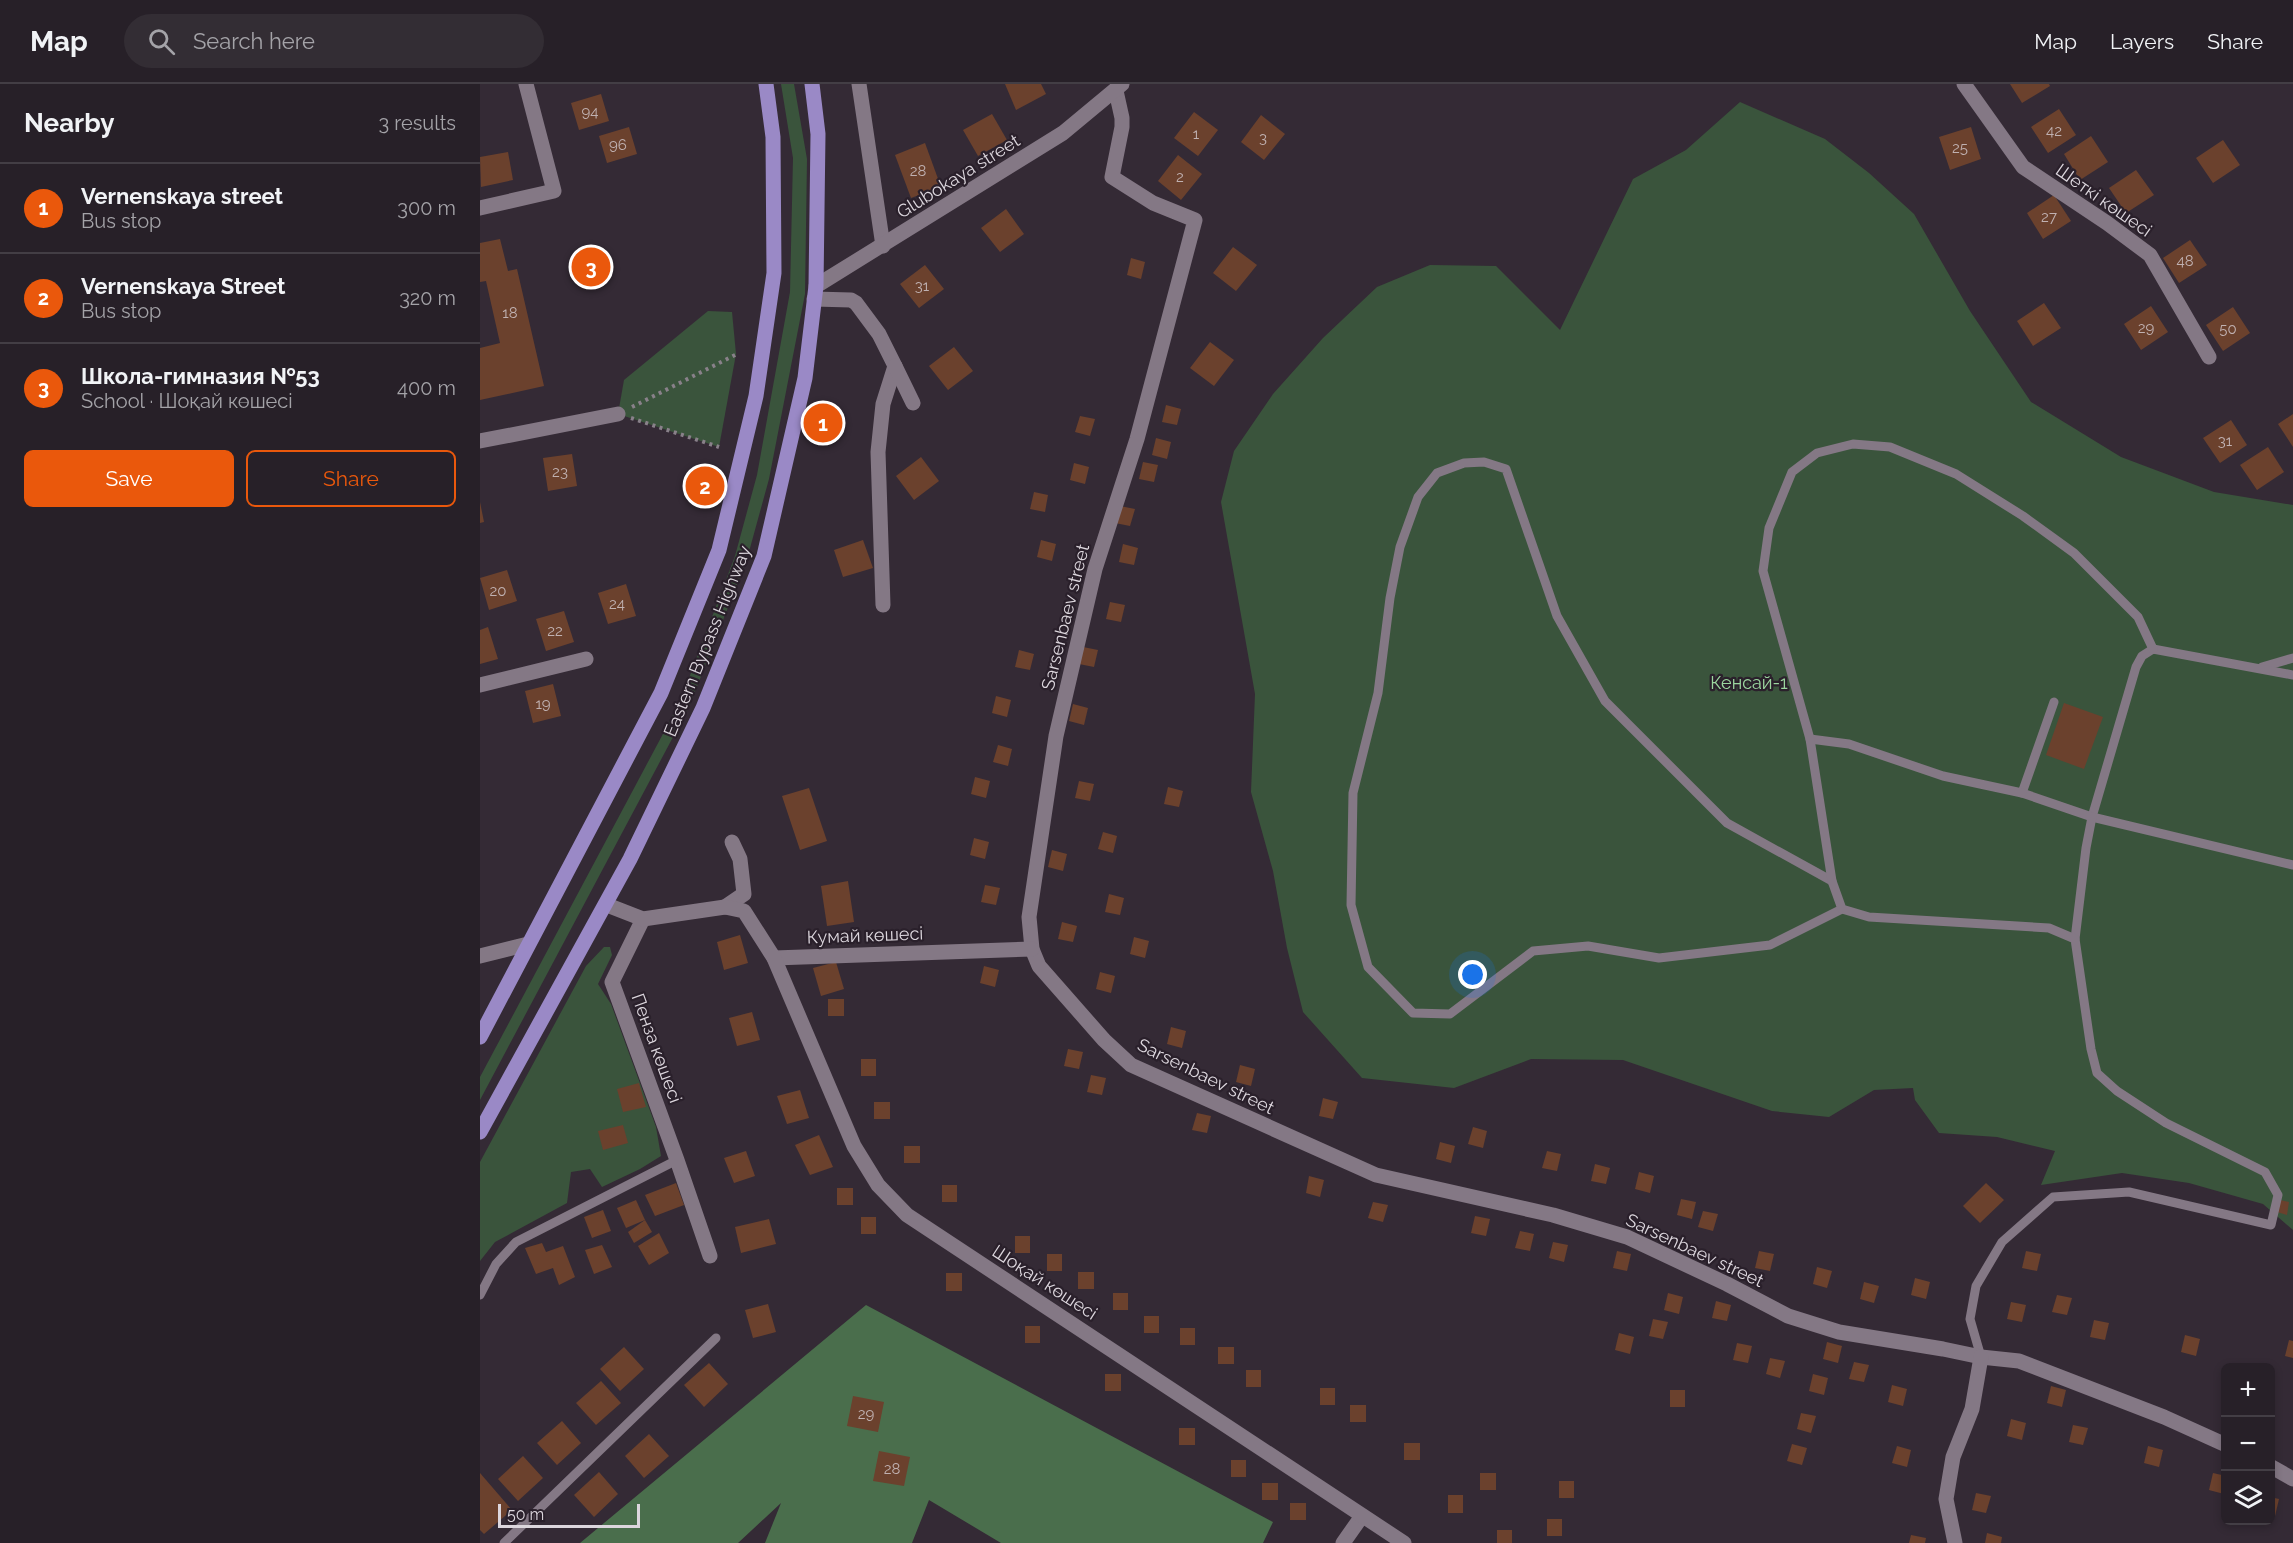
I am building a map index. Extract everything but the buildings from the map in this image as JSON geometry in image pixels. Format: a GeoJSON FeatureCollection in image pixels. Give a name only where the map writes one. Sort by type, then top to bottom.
{"type":"FeatureCollection","features":[{"type":"Feature","properties":{"kind":"main road","name":"Eastern Bypass Highway"},"geometry":{"type":"LineString","coordinates":[[480,1037],[661,693],[719,550],[756,396],[774,273],[773,137],[766,84]]}},
{"type":"Feature","properties":{"kind":"main road","name":"Eastern Bypass Highway"},"geometry":{"type":"LineString","coordinates":[[480,1132],[607,905],[703,708],[764,556],[805,378],[815,293],[818,134],[812,84]]}},
{"type":"Feature","properties":{"kind":"street"},"geometry":{"type":"LineString","coordinates":[[480,207],[554,191],[526,84]]}},
{"type":"Feature","properties":{"kind":"street"},"geometry":{"type":"LineString","coordinates":[[859,84],[883,246]]}},
{"type":"Feature","properties":{"kind":"street","name":"Шеткі көшесі"},"geometry":{"type":"LineString","coordinates":[[1964,84],[2023,167],[2107,223],[2150,255],[2209,357]]}},
{"type":"Feature","properties":{"kind":"street","name":"Glubokaya street"},"geometry":{"type":"LineString","coordinates":[[815,293],[883,246],[1063,133],[1119,87]]}},
{"type":"Feature","properties":{"kind":"street","name":"Sarsenbaev street"},"geometry":{"type":"LineString","coordinates":[[1119,87],[1122,127],[1113,177],[1153,203],[1195,220],[1137,439],[1095,569],[1056,736],[1029,917],[1032,949],[1040,966],[1104,1040],[1131,1065],[1376,1175],[1553,1215],[1627,1237],[1727,1284],[1788,1316],[1839,1332],[1943,1348],[1981,1357],[2019,1361],[2164,1417],[2221,1443]]}},
{"type":"Feature","properties":{"kind":"street"},"geometry":{"type":"LineString","coordinates":[[815,293],[856,303],[879,334],[913,403]]}},
{"type":"Feature","properties":{"kind":"street"},"geometry":{"type":"LineString","coordinates":[[883,605],[878,452],[883,404],[895,366]]}},
{"type":"Feature","properties":{"kind":"street"},"geometry":{"type":"LineString","coordinates":[[480,441],[618,414]]}},
{"type":"Feature","properties":{"kind":"street"},"geometry":{"type":"LineString","coordinates":[[480,685],[585,659]]}},
{"type":"Feature","properties":{"kind":"street"},"geometry":{"type":"LineString","coordinates":[[725,907],[744,894],[740,860],[732,842]]}},
{"type":"Feature","properties":{"kind":"street"},"geometry":{"type":"LineString","coordinates":[[607,905],[643,919],[725,907],[744,911],[774,958]]}},
{"type":"Feature","properties":{"kind":"street","name":"Пенза көшесі"},"geometry":{"type":"LineString","coordinates":[[643,919],[612,981],[710,1256]]}},
{"type":"Feature","properties":{"kind":"street"},"geometry":{"type":"LineString","coordinates":[[480,956],[528,944]]}},
{"type":"Feature","properties":{"kind":"street","name":"Кумай көшесі"},"geometry":{"type":"LineString","coordinates":[[774,958],[1032,949]]}},
{"type":"Feature","properties":{"kind":"street","name":"Шоқай көшесі"},"geometry":{"type":"LineString","coordinates":[[774,958],[854,1146],[878,1185],[907,1215],[1404,1543]]}},
{"type":"Feature","properties":{"kind":"street"},"geometry":{"type":"LineString","coordinates":[[1955,1543],[1946,1499],[1953,1457],[1972,1409],[1981,1357]]}},
{"type":"Feature","properties":{"kind":"street"},"geometry":{"type":"LineString","coordinates":[[2275,1469],[2293,1479]]}},
{"type":"Feature","properties":{"kind":"street"},"geometry":{"type":"LineString","coordinates":[[1343,1543],[1362,1516]]}},
{"type":"Feature","properties":{"kind":"lane"},"geometry":{"type":"LineString","coordinates":[[1842,909],[1832,881],[1810,739],[1762,571],[1769,528],[1792,472],[1817,453],[1853,444],[1890,447],[1956,474],[2023,516],[2074,553],[2138,617],[2153,650]]}},
{"type":"Feature","properties":{"kind":"lane"},"geometry":{"type":"LineString","coordinates":[[1832,881],[1726,823],[1605,701],[1557,616],[1506,469],[1484,462],[1464,463],[1437,473],[1418,497],[1400,547],[1390,598],[1378,693],[1353,793],[1351,905],[1368,967],[1413,1013],[1450,1014],[1533,951],[1588,946],[1659,958],[1770,945],[1842,909],[1869,917],[2049,928],[2075,939]]}},
{"type":"Feature","properties":{"kind":"lane"},"geometry":{"type":"LineString","coordinates":[[1981,1357],[1970,1319],[1976,1286],[2002,1242],[2053,1197],[2129,1191],[2271,1225],[2278,1195],[2265,1172],[2166,1123],[2117,1091],[2097,1073],[2091,1049],[2075,939],[2092,817],[2136,666],[2142,656],[2153,650],[2293,675]]}},
{"type":"Feature","properties":{"kind":"lane"},"geometry":{"type":"LineString","coordinates":[[2259,668],[2293,658]]}},
{"type":"Feature","properties":{"kind":"lane"},"geometry":{"type":"LineString","coordinates":[[2022,793],[2054,702]]}},
{"type":"Feature","properties":{"kind":"lane"},"geometry":{"type":"LineString","coordinates":[[1810,739],[1849,744],[1943,776],[2022,793],[2092,817],[2293,865]]}},
{"type":"Feature","properties":{"kind":"lane"},"geometry":{"type":"LineString","coordinates":[[480,1295],[496,1264],[516,1242],[677,1160]]}},
{"type":"Feature","properties":{"kind":"lane"},"geometry":{"type":"LineString","coordinates":[[504,1543],[716,1338]]}},
{"type":"Feature","properties":{"kind":"path"},"geometry":{"type":"LineString","coordinates":[[618,414],[737,354]]}},
{"type":"Feature","properties":{"kind":"path"},"geometry":{"type":"LineString","coordinates":[[618,414],[719,447]]}},
{"type":"Feature","properties":{"kind":"green space"},"geometry":{"type":"Polygon","coordinates":[[[781,84],[794,84],[807,159],[805,294],[769,479],[747,559],[689,707],[480,1100],[480,1077],[680,702],[735,556],[757,475],[790,292],[793,158],[781,84]]]}},
{"type":"Feature","properties":{"kind":"green space","name":"Кенсай-1"},"geometry":{"type":"Polygon","coordinates":[[[1740,102],[1825,139],[1869,173],[1914,214],[1970,311],[2031,402],[2121,457],[2214,492],[2293,505],[2293,1230],[2263,1204],[2189,1183],[2122,1173],[2041,1185],[2055,1151],[1997,1137],[1939,1133],[1915,1100],[1913,1088],[1874,1090],[1829,1117],[1772,1111],[1623,1060],[1531,1059],[1454,1088],[1362,1078],[1303,1012],[1287,948],[1273,871],[1251,792],[1255,694],[1221,502],[1234,451],[1273,394],[1323,338],[1377,287],[1430,265],[1496,266],[1560,330],[1633,179],[1686,150],[1740,102]]]}},
{"type":"Feature","properties":{"kind":"green space"},"geometry":{"type":"Polygon","coordinates":[[[708,311],[732,312],[736,354],[719,447],[618,414],[624,380],[708,311]]]}},
{"type":"Feature","properties":{"kind":"green space"},"geometry":{"type":"Polygon","coordinates":[[[604,947],[610,947],[612,955],[598,984],[611,1004],[656,1127],[661,1156],[602,1187],[590,1169],[571,1172],[567,1203],[495,1242],[480,1261],[480,1162],[586,966],[604,947]]]}},
{"type":"Feature","properties":{"kind":"green space"},"geometry":{"type":"Polygon","coordinates":[[[866,1305],[1273,1522],[1263,1543],[1001,1543],[929,1500],[912,1543],[765,1543],[781,1503],[738,1543],[580,1543],[866,1305]]]}},
{"type":"Feature","properties":{"kind":"place","name":"Школа-гимназия №53"},"geometry":{"type":"Point","coordinates":[591,267]}},
{"type":"Feature","properties":{"kind":"place","name":"Vernenskaya street"},"geometry":{"type":"Point","coordinates":[823,423]}},
{"type":"Feature","properties":{"kind":"place","name":"Vernenskaya Street"},"geometry":{"type":"Point","coordinates":[705,486]}}]}
